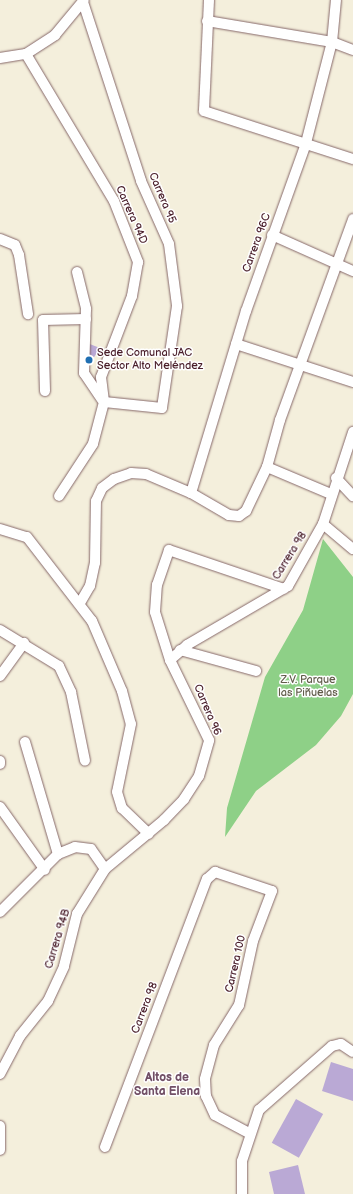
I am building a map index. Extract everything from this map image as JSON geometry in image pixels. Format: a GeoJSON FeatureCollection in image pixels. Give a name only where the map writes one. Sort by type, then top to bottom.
{"type":"FeatureCollection","features":[{"type":"Feature","properties":{"kind":"street"},"geometry":{"type":"LineString","coordinates":[[209,0],[204,111],[353,159]]}},
{"type":"Feature","properties":{"kind":"street","name":"Carrera 96C"},"geometry":{"type":"LineString","coordinates":[[191,493],[236,344],[272,235],[306,143],[332,42],[336,0]]}},
{"type":"Feature","properties":{"kind":"street","name":"Carrera 95"},"geometry":{"type":"LineString","coordinates":[[26,54],[55,35],[83,1]]}},
{"type":"Feature","properties":{"kind":"street","name":"Carrera 95"},"geometry":{"type":"LineString","coordinates":[[83,1],[141,181],[169,244],[177,306],[162,408],[104,402]]}},
{"type":"Feature","properties":{"kind":"street"},"geometry":{"type":"LineString","coordinates":[[207,22],[332,42],[353,50]]}},
{"type":"Feature","properties":{"kind":"street"},"geometry":{"type":"LineString","coordinates":[[0,58],[26,54]]}},
{"type":"Feature","properties":{"kind":"street","name":"Carrera 94D"},"geometry":{"type":"LineString","coordinates":[[26,54],[114,201],[138,262],[132,296],[101,377],[104,402]]}},
{"type":"Feature","properties":{"kind":"street"},"geometry":{"type":"LineString","coordinates":[[80,603],[90,586],[95,563],[96,501],[102,488],[131,473],[146,474],[191,493],[229,515],[239,516],[246,511],[267,467],[301,364],[353,219]]}},
{"type":"Feature","properties":{"kind":"street"},"geometry":{"type":"LineString","coordinates":[[272,235],[337,266],[353,271]]}},
{"type":"Feature","properties":{"kind":"street"},"geometry":{"type":"LineString","coordinates":[[0,239],[16,245],[28,314]]}},
{"type":"Feature","properties":{"kind":"street"},"geometry":{"type":"LineString","coordinates":[[59,496],[66,482],[87,458],[104,402],[84,373],[86,319],[77,272]]}},
{"type":"Feature","properties":{"kind":"street"},"geometry":{"type":"LineString","coordinates":[[45,391],[43,320],[86,319]]}},
{"type":"Feature","properties":{"kind":"street"},"geometry":{"type":"LineString","coordinates":[[236,344],[353,382]]}},
{"type":"Feature","properties":{"kind":"street","name":"Carrera 98"},"geometry":{"type":"LineString","coordinates":[[170,660],[180,650],[284,589],[323,524],[336,478],[353,432]]}},
{"type":"Feature","properties":{"kind":"street"},"geometry":{"type":"LineString","coordinates":[[267,467],[331,494]]}},
{"type":"Feature","properties":{"kind":"street"},"geometry":{"type":"LineString","coordinates":[[336,478],[353,496]]}},
{"type":"Feature","properties":{"kind":"street"},"geometry":{"type":"LineString","coordinates":[[323,524],[349,541],[353,550]]}},
{"type":"Feature","properties":{"kind":"street"},"geometry":{"type":"LineString","coordinates":[[0,529],[27,537],[80,603],[92,621],[119,684],[131,724],[117,792],[122,808],[148,834]]}},
{"type":"Feature","properties":{"kind":"street","name":"Carrera 96"},"geometry":{"type":"LineString","coordinates":[[105,869],[148,834],[184,799],[199,776],[209,740],[170,660],[155,612],[158,585],[169,550],[284,589]]}},
{"type":"Feature","properties":{"kind":"street"},"geometry":{"type":"LineString","coordinates":[[0,630],[24,643],[59,666],[71,692],[85,761]]}},
{"type":"Feature","properties":{"kind":"street"},"geometry":{"type":"LineString","coordinates":[[0,676],[24,643]]}},
{"type":"Feature","properties":{"kind":"street"},"geometry":{"type":"LineString","coordinates":[[180,650],[256,671]]}},
{"type":"Feature","properties":{"kind":"street"},"geometry":{"type":"LineString","coordinates":[[25,742],[58,854]]}},
{"type":"Feature","properties":{"kind":"street"},"geometry":{"type":"LineString","coordinates":[[0,807],[45,870]]}},
{"type":"Feature","properties":{"kind":"street"},"geometry":{"type":"LineString","coordinates":[[0,912],[45,870],[58,854],[75,847],[91,849],[105,869]]}},
{"type":"Feature","properties":{"kind":"street","name":"Carrera 94B"},"geometry":{"type":"LineString","coordinates":[[0,1074],[20,1036],[48,1001],[64,966],[77,914],[105,869]]}},
{"type":"Feature","properties":{"kind":"street","name":"Carrera 98"},"geometry":{"type":"LineString","coordinates":[[105,1147],[208,877],[218,873],[272,890]]}},
{"type":"Feature","properties":{"kind":"street","name":"Carrera 100"},"geometry":{"type":"LineString","coordinates":[[250,1134],[215,1115],[206,1096],[205,1079],[214,1045],[239,1005],[253,941],[272,890]]}},
{"type":"Feature","properties":{"kind":"street"},"geometry":{"type":"LineString","coordinates":[[242,1194],[241,1171],[250,1134],[259,1110],[337,1044],[353,1052]]}},
{"type":"Feature","properties":{"kind":"street"},"geometry":{"type":"LineString","coordinates":[[0,1126],[0,1150]]}},
{"type":"Feature","properties":{"kind":"green space","name":"Z.V. Parque las Piñuelas"},"geometry":{"type":"Polygon","coordinates":[[[323,539],[353,577],[353,694],[341,716],[316,745],[256,791],[225,837],[227,808],[265,677],[303,610],[323,539]]]}},
{"type":"Feature","properties":{"kind":"building","name":"Sede Comunal JAC Sector Alto Meléndez"},"geometry":{"type":"Polygon","coordinates":[[[87,343],[100,348],[85,371],[87,343]]]}},
{"type":"Feature","properties":{"kind":"building"},"geometry":{"type":"Polygon","coordinates":[[[331,1062],[353,1069],[353,1101],[322,1091],[331,1062]]]}},
{"type":"Feature","properties":{"kind":"building"},"geometry":{"type":"Polygon","coordinates":[[[296,1099],[323,1114],[299,1158],[272,1143],[296,1099]]]}},
{"type":"Feature","properties":{"kind":"building"},"geometry":{"type":"Polygon","coordinates":[[[298,1165],[305,1194],[274,1194],[269,1172],[298,1165]]]}},
{"type":"Feature","properties":{"kind":"place","name":"Sede Comunal JAC Sector Alto Meléndez"},"geometry":{"type":"Point","coordinates":[89,360]}},
{"type":"Feature","properties":{"kind":"district","name":"Altos de Santa Elena"},"geometry":{"type":"Point","coordinates":[167,1085]}}]}
